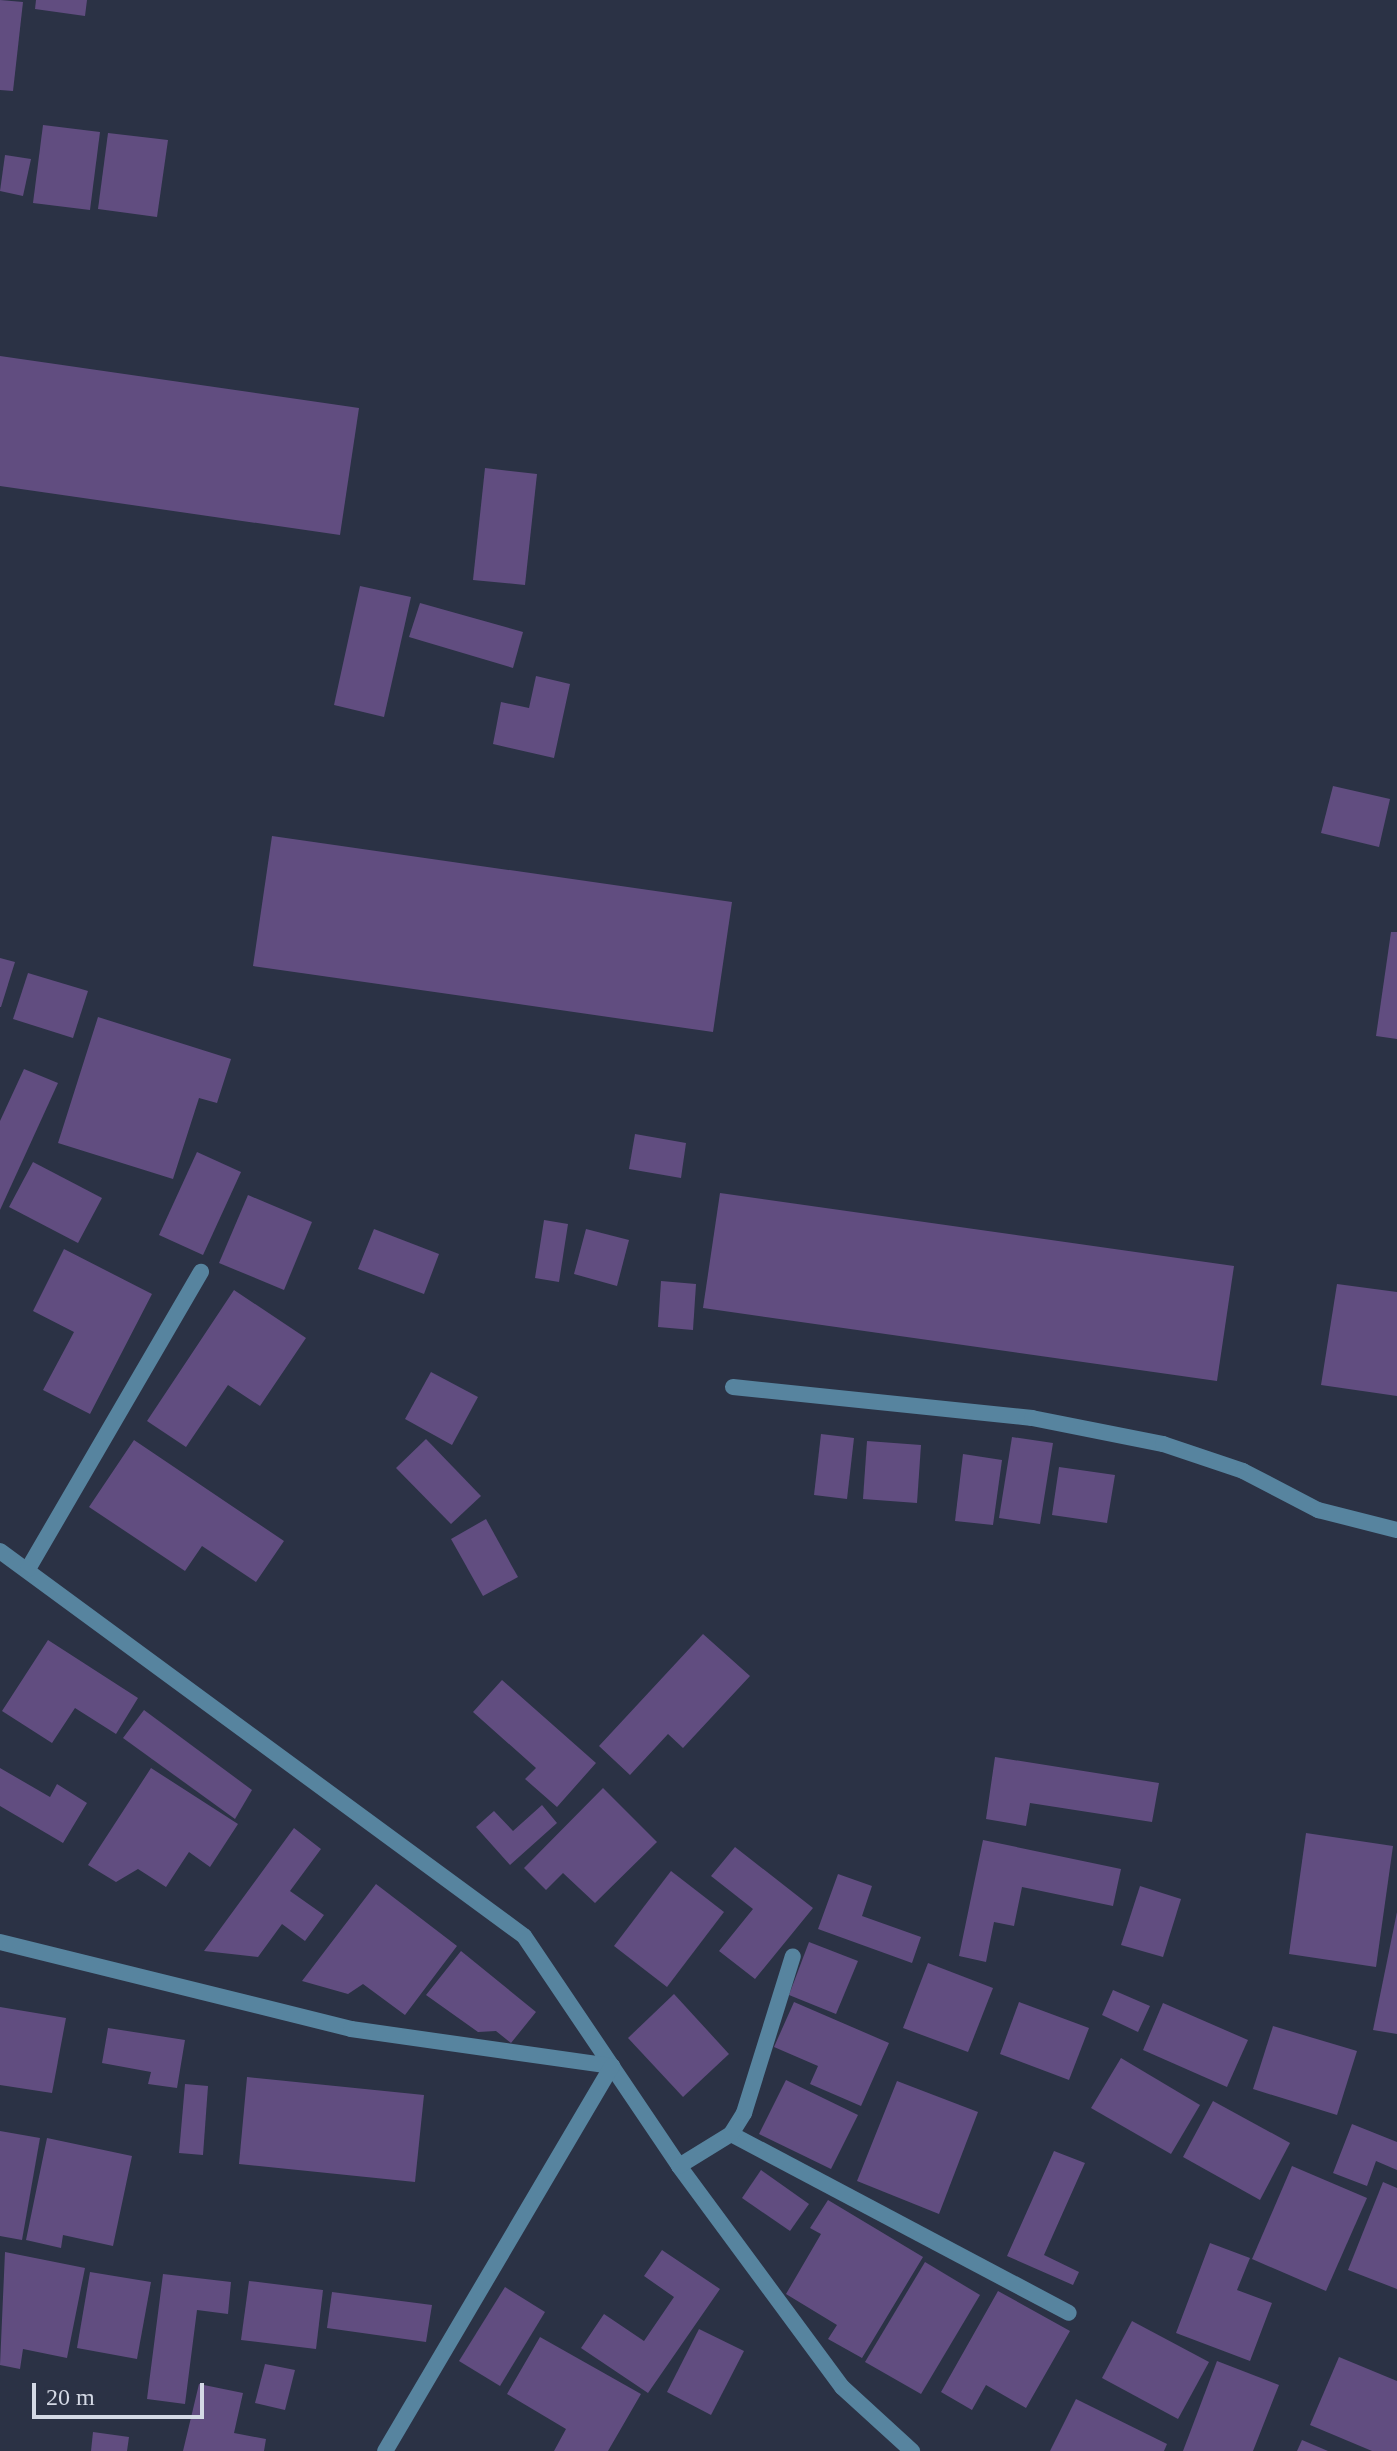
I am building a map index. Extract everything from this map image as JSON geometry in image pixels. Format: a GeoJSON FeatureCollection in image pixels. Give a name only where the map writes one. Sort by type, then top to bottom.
{"type":"FeatureCollection","features":[{"type":"Feature","properties":{"kind":"street"},"geometry":{"type":"LineString","coordinates":[[28,1569],[201,1272]]}},
{"type":"Feature","properties":{"kind":"street"},"geometry":{"type":"LineString","coordinates":[[733,1387],[1032,1418],[1163,1444],[1243,1471],[1318,1510],[1397,1530]]}},
{"type":"Feature","properties":{"kind":"street"},"geometry":{"type":"LineString","coordinates":[[0,1551],[524,1936],[679,2166],[842,2387],[912,2451]]}},
{"type":"Feature","properties":{"kind":"street"},"geometry":{"type":"LineString","coordinates":[[0,1942],[351,2029],[612,2066]]}},
{"type":"Feature","properties":{"kind":"street"},"geometry":{"type":"LineString","coordinates":[[679,2166],[731,2134],[744,2113],[793,1956]]}},
{"type":"Feature","properties":{"kind":"street"},"geometry":{"type":"LineString","coordinates":[[385,2451],[612,2066]]}},
{"type":"Feature","properties":{"kind":"street"},"geometry":{"type":"LineString","coordinates":[[731,2134],[1069,2313]]}},
{"type":"Feature","properties":{"kind":"building"},"geometry":{"type":"Polygon","coordinates":[[[0,0],[23,2],[13,91],[0,90],[0,0]]]}},
{"type":"Feature","properties":{"kind":"building"},"geometry":{"type":"Polygon","coordinates":[[[36,0],[87,0],[85,16],[35,9],[36,0]]]}},
{"type":"Feature","properties":{"kind":"building"},"geometry":{"type":"Polygon","coordinates":[[[43,125],[100,132],[90,210],[33,203],[43,125]]]}},
{"type":"Feature","properties":{"kind":"building"},"geometry":{"type":"Polygon","coordinates":[[[108,133],[168,140],[157,217],[98,209],[108,133]]]}},
{"type":"Feature","properties":{"kind":"building"},"geometry":{"type":"Polygon","coordinates":[[[5,155],[31,159],[23,196],[0,191],[5,155]]]}},
{"type":"Feature","properties":{"kind":"building"},"geometry":{"type":"Polygon","coordinates":[[[0,356],[359,408],[340,535],[0,486],[0,356]]]}},
{"type":"Feature","properties":{"kind":"building"},"geometry":{"type":"Polygon","coordinates":[[[485,468],[537,474],[525,585],[473,580],[485,468]]]}},
{"type":"Feature","properties":{"kind":"building"},"geometry":{"type":"Polygon","coordinates":[[[360,586],[411,597],[384,717],[334,705],[360,586]]]}},
{"type":"Feature","properties":{"kind":"building"},"geometry":{"type":"Polygon","coordinates":[[[420,603],[523,632],[513,668],[409,637],[420,603]]]}},
{"type":"Feature","properties":{"kind":"building"},"geometry":{"type":"Polygon","coordinates":[[[536,676],[570,684],[554,758],[493,744],[501,702],[529,708],[536,676]]]}},
{"type":"Feature","properties":{"kind":"building"},"geometry":{"type":"Polygon","coordinates":[[[1333,786],[1390,799],[1379,847],[1321,833],[1333,786]]]}},
{"type":"Feature","properties":{"kind":"building"},"geometry":{"type":"Polygon","coordinates":[[[272,836],[732,902],[713,1032],[253,966],[272,836]]]}},
{"type":"Feature","properties":{"kind":"building"},"geometry":{"type":"Polygon","coordinates":[[[1391,932],[1397,932],[1397,1039],[1376,1036],[1391,932]]]}},
{"type":"Feature","properties":{"kind":"building"},"geometry":{"type":"Polygon","coordinates":[[[0,958],[15,962],[1,1007],[0,1007],[0,958]]]}},
{"type":"Feature","properties":{"kind":"building"},"geometry":{"type":"Polygon","coordinates":[[[28,973],[88,991],[73,1038],[13,1019],[28,973]]]}},
{"type":"Feature","properties":{"kind":"building"},"geometry":{"type":"Polygon","coordinates":[[[98,1017],[231,1059],[217,1103],[199,1098],[173,1179],[58,1143],[98,1017]]]}},
{"type":"Feature","properties":{"kind":"building"},"geometry":{"type":"Polygon","coordinates":[[[24,1069],[58,1083],[0,1210],[0,1121],[24,1069]]]}},
{"type":"Feature","properties":{"kind":"building"},"geometry":{"type":"Polygon","coordinates":[[[635,1134],[686,1143],[681,1178],[629,1169],[635,1134]]]}},
{"type":"Feature","properties":{"kind":"building"},"geometry":{"type":"Polygon","coordinates":[[[197,1152],[241,1172],[203,1255],[159,1235],[197,1152]]]}},
{"type":"Feature","properties":{"kind":"building"},"geometry":{"type":"Polygon","coordinates":[[[33,1162],[102,1198],[78,1243],[9,1207],[33,1162]]]}},
{"type":"Feature","properties":{"kind":"building"},"geometry":{"type":"Polygon","coordinates":[[[720,1193],[1234,1266],[1217,1381],[703,1308],[720,1193]]]}},
{"type":"Feature","properties":{"kind":"building"},"geometry":{"type":"Polygon","coordinates":[[[248,1195],[312,1222],[284,1290],[219,1263],[248,1195]]]}},
{"type":"Feature","properties":{"kind":"building"},"geometry":{"type":"Polygon","coordinates":[[[544,1220],[568,1224],[559,1282],[535,1278],[544,1220]]]}},
{"type":"Feature","properties":{"kind":"building"},"geometry":{"type":"Polygon","coordinates":[[[374,1229],[439,1254],[424,1294],[358,1269],[374,1229]]]}},
{"type":"Feature","properties":{"kind":"building"},"geometry":{"type":"Polygon","coordinates":[[[586,1229],[629,1240],[617,1286],[574,1274],[586,1229]]]}},
{"type":"Feature","properties":{"kind":"building"},"geometry":{"type":"Polygon","coordinates":[[[64,1249],[152,1294],[90,1414],[43,1390],[74,1332],[33,1311],[64,1249]]]}},
{"type":"Feature","properties":{"kind":"building"},"geometry":{"type":"Polygon","coordinates":[[[661,1281],[696,1284],[693,1330],[658,1327],[661,1281]]]}},
{"type":"Feature","properties":{"kind":"building"},"geometry":{"type":"Polygon","coordinates":[[[1337,1284],[1397,1292],[1397,1396],[1321,1385],[1337,1284]]]}},
{"type":"Feature","properties":{"kind":"building"},"geometry":{"type":"Polygon","coordinates":[[[234,1290],[306,1338],[260,1406],[228,1385],[186,1447],[147,1421],[234,1290]]]}},
{"type":"Feature","properties":{"kind":"building"},"geometry":{"type":"Polygon","coordinates":[[[431,1372],[478,1397],[452,1445],[405,1419],[431,1372]]]}},
{"type":"Feature","properties":{"kind":"building"},"geometry":{"type":"Polygon","coordinates":[[[821,1434],[854,1438],[847,1499],[814,1495],[821,1434]]]}},
{"type":"Feature","properties":{"kind":"building"},"geometry":{"type":"Polygon","coordinates":[[[1012,1437],[1053,1443],[1040,1524],[999,1518],[1012,1437]]]}},
{"type":"Feature","properties":{"kind":"building"},"geometry":{"type":"Polygon","coordinates":[[[426,1439],[481,1496],[451,1524],[396,1468],[426,1439]]]}},
{"type":"Feature","properties":{"kind":"building"},"geometry":{"type":"Polygon","coordinates":[[[134,1440],[284,1541],[256,1582],[202,1546],[185,1571],[89,1507],[134,1440]]]}},
{"type":"Feature","properties":{"kind":"building"},"geometry":{"type":"Polygon","coordinates":[[[867,1441],[921,1445],[917,1503],[863,1499],[867,1441]]]}},
{"type":"Feature","properties":{"kind":"building"},"geometry":{"type":"Polygon","coordinates":[[[963,1454],[1002,1460],[993,1525],[955,1521],[963,1454]]]}},
{"type":"Feature","properties":{"kind":"building"},"geometry":{"type":"Polygon","coordinates":[[[1059,1467],[1115,1475],[1107,1523],[1052,1515],[1059,1467]]]}},
{"type":"Feature","properties":{"kind":"building"},"geometry":{"type":"Polygon","coordinates":[[[486,1519],[518,1577],[483,1596],[451,1539],[486,1519]]]}},
{"type":"Feature","properties":{"kind":"building"},"geometry":{"type":"Polygon","coordinates":[[[703,1634],[750,1676],[683,1748],[668,1734],[630,1775],[599,1746],[703,1634]]]}},
{"type":"Feature","properties":{"kind":"building"},"geometry":{"type":"Polygon","coordinates":[[[48,1640],[138,1698],[116,1734],[75,1708],[52,1743],[2,1711],[48,1640]]]}},
{"type":"Feature","properties":{"kind":"building"},"geometry":{"type":"Polygon","coordinates":[[[502,1680],[596,1763],[557,1807],[525,1779],[536,1768],[473,1712],[502,1680]]]}},
{"type":"Feature","properties":{"kind":"building"},"geometry":{"type":"Polygon","coordinates":[[[144,1710],[252,1790],[235,1819],[123,1738],[144,1710]]]}},
{"type":"Feature","properties":{"kind":"building"},"geometry":{"type":"Polygon","coordinates":[[[995,1757],[1159,1783],[1152,1822],[1030,1803],[1026,1826],[986,1819],[995,1757]]]}},
{"type":"Feature","properties":{"kind":"building"},"geometry":{"type":"Polygon","coordinates":[[[0,1768],[50,1797],[57,1784],[87,1803],[63,1843],[0,1806],[0,1768]]]}},
{"type":"Feature","properties":{"kind":"building"},"geometry":{"type":"Polygon","coordinates":[[[151,1768],[238,1824],[210,1867],[189,1852],[166,1887],[138,1869],[116,1882],[88,1865],[151,1768]]]}},
{"type":"Feature","properties":{"kind":"building"},"geometry":{"type":"Polygon","coordinates":[[[603,1788],[657,1842],[595,1903],[563,1873],[546,1890],[524,1868],[603,1788]]]}},
{"type":"Feature","properties":{"kind":"building"},"geometry":{"type":"Polygon","coordinates":[[[542,1805],[557,1823],[510,1865],[476,1827],[494,1811],[513,1831],[542,1805]]]}},
{"type":"Feature","properties":{"kind":"building"},"geometry":{"type":"Polygon","coordinates":[[[294,1828],[321,1849],[290,1891],[324,1915],[305,1941],[282,1924],[258,1957],[204,1951],[294,1828]]]}},
{"type":"Feature","properties":{"kind":"building"},"geometry":{"type":"Polygon","coordinates":[[[1306,1833],[1393,1846],[1376,1967],[1289,1954],[1306,1833]]]}},
{"type":"Feature","properties":{"kind":"building"},"geometry":{"type":"Polygon","coordinates":[[[983,1840],[1121,1869],[1113,1906],[1022,1887],[1014,1926],[994,1922],[986,1962],[959,1956],[983,1840]]]}},
{"type":"Feature","properties":{"kind":"building"},"geometry":{"type":"Polygon","coordinates":[[[735,1847],[813,1908],[755,1979],[719,1951],[753,1909],[711,1876],[735,1847]]]}},
{"type":"Feature","properties":{"kind":"building"},"geometry":{"type":"Polygon","coordinates":[[[671,1871],[724,1912],[667,1987],[614,1946],[671,1871]]]}},
{"type":"Feature","properties":{"kind":"building"},"geometry":{"type":"Polygon","coordinates":[[[838,1874],[872,1886],[862,1916],[921,1937],[912,1963],[818,1929],[838,1874]]]}},
{"type":"Feature","properties":{"kind":"building"},"geometry":{"type":"Polygon","coordinates":[[[376,1884],[457,1946],[405,2015],[363,1984],[348,1994],[302,1981],[376,1884]]]}},
{"type":"Feature","properties":{"kind":"building"},"geometry":{"type":"Polygon","coordinates":[[[1140,1886],[1181,1899],[1163,1957],[1121,1945],[1140,1886]]]}},
{"type":"Feature","properties":{"kind":"building"},"geometry":{"type":"Polygon","coordinates":[[[1397,1912],[1397,2034],[1373,2030],[1397,1912]]]}},
{"type":"Feature","properties":{"kind":"building"},"geometry":{"type":"Polygon","coordinates":[[[809,1942],[858,1961],[836,2014],[789,1995],[809,1942]]]}},
{"type":"Feature","properties":{"kind":"building"},"geometry":{"type":"Polygon","coordinates":[[[461,1951],[536,2012],[511,2043],[496,2031],[478,2032],[426,1995],[461,1951]]]}},
{"type":"Feature","properties":{"kind":"building"},"geometry":{"type":"Polygon","coordinates":[[[928,1963],[993,1988],[968,2052],[903,2028],[928,1963]]]}},
{"type":"Feature","properties":{"kind":"building"},"geometry":{"type":"Polygon","coordinates":[[[1113,1990],[1150,2006],[1138,2032],[1102,2015],[1113,1990]]]}},
{"type":"Feature","properties":{"kind":"building"},"geometry":{"type":"Polygon","coordinates":[[[674,1994],[729,2054],[683,2097],[628,2038],[674,1994]]]}},
{"type":"Feature","properties":{"kind":"building"},"geometry":{"type":"Polygon","coordinates":[[[794,2002],[889,2043],[861,2106],[810,2084],[818,2066],[774,2047],[794,2002]]]}},
{"type":"Feature","properties":{"kind":"building"},"geometry":{"type":"Polygon","coordinates":[[[1019,2002],[1089,2028],[1069,2080],[1000,2054],[1019,2002]]]}},
{"type":"Feature","properties":{"kind":"building"},"geometry":{"type":"Polygon","coordinates":[[[1163,2003],[1248,2040],[1227,2087],[1143,2050],[1163,2003]]]}},
{"type":"Feature","properties":{"kind":"building"},"geometry":{"type":"Polygon","coordinates":[[[0,2007],[66,2018],[52,2093],[0,2085],[0,2007]]]}},
{"type":"Feature","properties":{"kind":"building"},"geometry":{"type":"Polygon","coordinates":[[[1273,2026],[1357,2051],[1337,2115],[1253,2089],[1273,2026]]]}},
{"type":"Feature","properties":{"kind":"building"},"geometry":{"type":"Polygon","coordinates":[[[108,2028],[185,2040],[177,2088],[148,2084],[151,2072],[102,2063],[108,2028]]]}},
{"type":"Feature","properties":{"kind":"building"},"geometry":{"type":"Polygon","coordinates":[[[1121,2058],[1200,2105],[1171,2154],[1091,2108],[1121,2058]]]}},
{"type":"Feature","properties":{"kind":"building"},"geometry":{"type":"Polygon","coordinates":[[[247,2077],[424,2095],[415,2182],[239,2164],[247,2077]]]}},
{"type":"Feature","properties":{"kind":"building"},"geometry":{"type":"Polygon","coordinates":[[[786,2080],[858,2115],[831,2169],[759,2134],[786,2080]]]}},
{"type":"Feature","properties":{"kind":"building"},"geometry":{"type":"Polygon","coordinates":[[[897,2081],[978,2112],[939,2214],[857,2181],[897,2081]]]}},
{"type":"Feature","properties":{"kind":"building"},"geometry":{"type":"Polygon","coordinates":[[[185,2084],[208,2086],[203,2155],[179,2153],[185,2084]]]}},
{"type":"Feature","properties":{"kind":"building"},"geometry":{"type":"Polygon","coordinates":[[[1213,2101],[1290,2143],[1260,2200],[1183,2157],[1213,2101]]]}},
{"type":"Feature","properties":{"kind":"building"},"geometry":{"type":"Polygon","coordinates":[[[1352,2124],[1397,2142],[1397,2170],[1376,2161],[1367,2186],[1333,2173],[1352,2124]]]}},
{"type":"Feature","properties":{"kind":"building"},"geometry":{"type":"Polygon","coordinates":[[[0,2131],[40,2138],[22,2240],[0,2236],[0,2131]]]}},
{"type":"Feature","properties":{"kind":"building"},"geometry":{"type":"Polygon","coordinates":[[[47,2138],[132,2156],[113,2246],[63,2235],[61,2248],[26,2240],[47,2138]]]}},
{"type":"Feature","properties":{"kind":"building"},"geometry":{"type":"Polygon","coordinates":[[[1054,2151],[1085,2163],[1044,2255],[1079,2272],[1073,2285],[1007,2256],[1054,2151]]]}},
{"type":"Feature","properties":{"kind":"building"},"geometry":{"type":"Polygon","coordinates":[[[1292,2166],[1367,2198],[1326,2291],[1252,2259],[1292,2166]]]}},
{"type":"Feature","properties":{"kind":"building"},"geometry":{"type":"Polygon","coordinates":[[[761,2170],[809,2204],[790,2231],[742,2198],[761,2170]]]}},
{"type":"Feature","properties":{"kind":"building"},"geometry":{"type":"Polygon","coordinates":[[[1383,2182],[1397,2188],[1397,2289],[1348,2270],[1383,2182]]]}},
{"type":"Feature","properties":{"kind":"building"},"geometry":{"type":"Polygon","coordinates":[[[828,2200],[923,2257],[862,2358],[828,2339],[837,2325],[786,2294],[821,2234],[810,2228],[828,2200]]]}},
{"type":"Feature","properties":{"kind":"building"},"geometry":{"type":"Polygon","coordinates":[[[1210,2243],[1250,2258],[1237,2290],[1272,2303],[1250,2361],[1176,2333],[1210,2243]]]}},
{"type":"Feature","properties":{"kind":"building"},"geometry":{"type":"Polygon","coordinates":[[[662,2250],[720,2289],[648,2393],[581,2348],[604,2314],[644,2341],[674,2297],[644,2276],[662,2250]]]}},
{"type":"Feature","properties":{"kind":"building"},"geometry":{"type":"Polygon","coordinates":[[[5,2252],[85,2268],[67,2358],[23,2349],[20,2369],[0,2365],[5,2252]]]}},
{"type":"Feature","properties":{"kind":"building"},"geometry":{"type":"Polygon","coordinates":[[[925,2262],[980,2295],[921,2394],[865,2362],[925,2262]]]}},
{"type":"Feature","properties":{"kind":"building"},"geometry":{"type":"Polygon","coordinates":[[[90,2272],[151,2282],[137,2359],[77,2348],[90,2272]]]}},
{"type":"Feature","properties":{"kind":"building"},"geometry":{"type":"Polygon","coordinates":[[[163,2274],[231,2282],[228,2314],[197,2310],[185,2404],[147,2399],[163,2274]]]}},
{"type":"Feature","properties":{"kind":"building"},"geometry":{"type":"Polygon","coordinates":[[[249,2281],[323,2290],[316,2349],[241,2340],[249,2281]]]}},
{"type":"Feature","properties":{"kind":"building"},"geometry":{"type":"Polygon","coordinates":[[[505,2287],[545,2312],[500,2386],[459,2361],[505,2287]]]}},
{"type":"Feature","properties":{"kind":"building"},"geometry":{"type":"Polygon","coordinates":[[[998,2291],[1070,2331],[1026,2408],[986,2385],[972,2410],[941,2392],[998,2291]]]}},
{"type":"Feature","properties":{"kind":"building"},"geometry":{"type":"Polygon","coordinates":[[[332,2292],[432,2305],[426,2342],[327,2328],[332,2292]]]}},
{"type":"Feature","properties":{"kind":"building"},"geometry":{"type":"Polygon","coordinates":[[[1132,2321],[1209,2362],[1178,2419],[1102,2378],[1132,2321]]]}},
{"type":"Feature","properties":{"kind":"building"},"geometry":{"type":"Polygon","coordinates":[[[699,2329],[744,2351],[711,2415],[667,2392],[699,2329]]]}},
{"type":"Feature","properties":{"kind":"building"},"geometry":{"type":"Polygon","coordinates":[[[540,2337],[641,2394],[608,2451],[554,2451],[566,2429],[507,2394],[540,2337]]]}},
{"type":"Feature","properties":{"kind":"building"},"geometry":{"type":"Polygon","coordinates":[[[1339,2357],[1397,2381],[1397,2451],[1372,2451],[1310,2425],[1339,2357]]]}},
{"type":"Feature","properties":{"kind":"building"},"geometry":{"type":"Polygon","coordinates":[[[1217,2361],[1279,2385],[1253,2451],[1183,2451],[1217,2361]]]}},
{"type":"Feature","properties":{"kind":"building"},"geometry":{"type":"Polygon","coordinates":[[[265,2364],[295,2370],[285,2410],[255,2403],[265,2364]]]}},
{"type":"Feature","properties":{"kind":"building"},"geometry":{"type":"Polygon","coordinates":[[[199,2384],[243,2393],[234,2433],[266,2439],[264,2451],[183,2451],[199,2384]]]}},
{"type":"Feature","properties":{"kind":"building"},"geometry":{"type":"Polygon","coordinates":[[[1076,2399],[1167,2444],[1164,2451],[1050,2451],[1076,2399]]]}},
{"type":"Feature","properties":{"kind":"building"},"geometry":{"type":"Polygon","coordinates":[[[93,2432],[129,2437],[127,2451],[91,2451],[93,2432]]]}},
{"type":"Feature","properties":{"kind":"building"},"geometry":{"type":"Polygon","coordinates":[[[1302,2440],[1328,2451],[1297,2451],[1302,2440]]]}}]}
